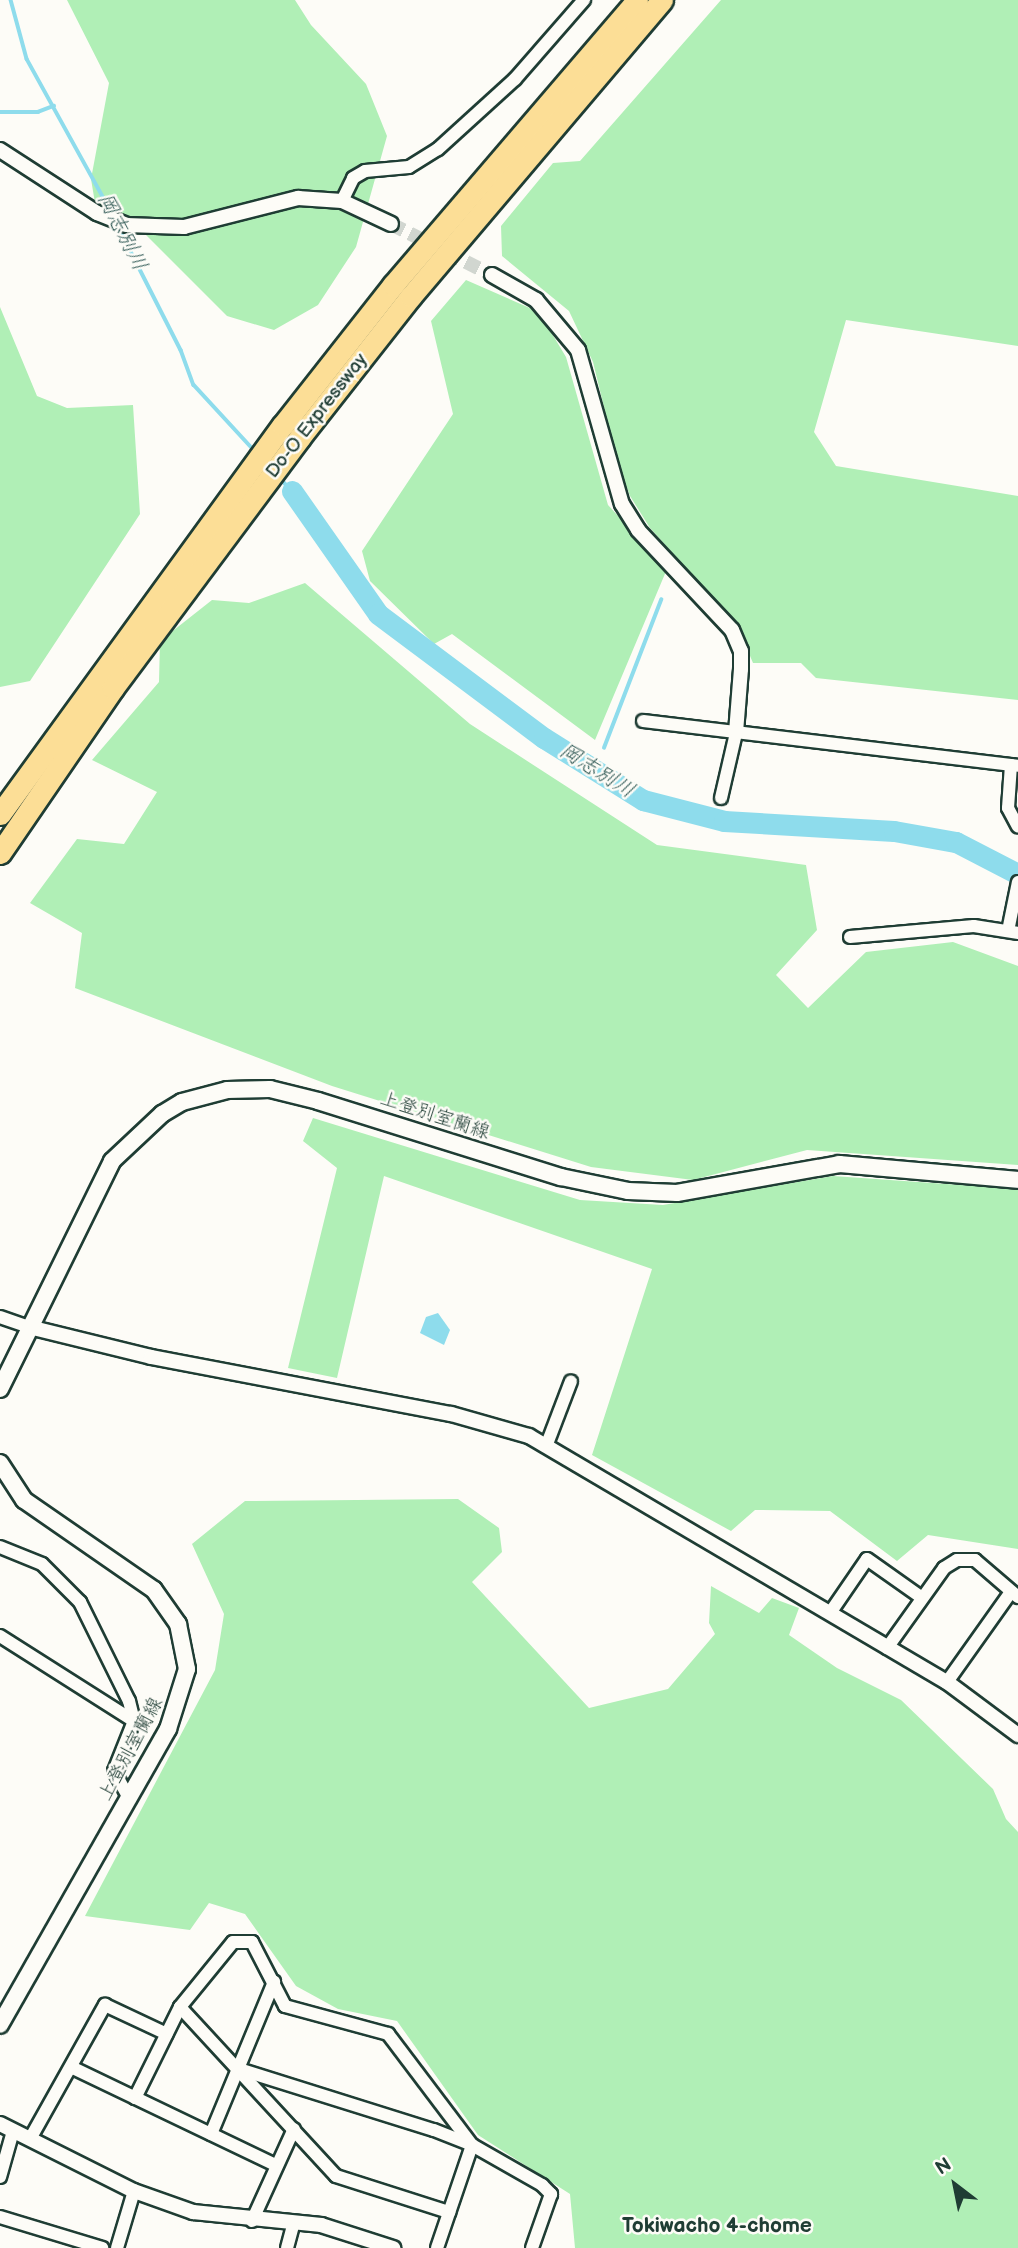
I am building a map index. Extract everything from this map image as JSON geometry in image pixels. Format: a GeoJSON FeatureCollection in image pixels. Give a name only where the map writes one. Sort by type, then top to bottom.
{"type":"FeatureCollection","features":[{"type":"Feature","properties":{"kind":"highway","name":"Do-O Expressway"},"geometry":{"type":"LineString","coordinates":[[0,814],[283,425],[393,285],[637,0]]}},
{"type":"Feature","properties":{"kind":"highway","name":"Do-O Expressway"},"geometry":{"type":"LineString","coordinates":[[0,853],[113,688],[300,438],[420,286],[662,0]]}},
{"type":"Feature","properties":{"kind":"main road","name":"上登別室蘭線"},"geometry":{"type":"LineString","coordinates":[[0,1389],[84,1213],[128,1142],[182,1102],[227,1090],[270,1089],[318,1101],[561,1177],[628,1191],[677,1193],[839,1164],[1018,1180]]}},
{"type":"Feature","properties":{"kind":"main road","name":"上登別室蘭線"},"geometry":{"type":"LineString","coordinates":[[0,1463],[24,1500],[154,1590],[178,1624],[187,1656],[185,1688],[129,1798],[0,2025]]}},
{"type":"Feature","properties":{"kind":"street"},"geometry":{"type":"LineString","coordinates":[[342,201],[353,178],[365,171],[408,167],[448,141],[515,79],[584,0]]}},
{"type":"Feature","properties":{"kind":"street"},"geometry":{"type":"LineString","coordinates":[[0,150],[97,213],[139,228],[184,227],[298,198],[342,201],[391,224]]}},
{"type":"Feature","properties":{"kind":"street"},"geometry":{"type":"LineString","coordinates":[[492,275],[536,300],[578,350],[622,504],[638,530],[732,630],[741,651],[741,669],[736,733],[721,798]]}},
{"type":"Feature","properties":{"kind":"street"},"geometry":{"type":"LineString","coordinates":[[643,721],[1014,766],[1007,808],[1018,827]]}},
{"type":"Feature","properties":{"kind":"street"},"geometry":{"type":"LineString","coordinates":[[850,937],[974,926],[1013,932],[1017,886]]}},
{"type":"Feature","properties":{"kind":"street"},"geometry":{"type":"LineString","coordinates":[[0,1317],[151,1357],[491,1422],[547,1444],[947,1682],[1018,1735]]}},
{"type":"Feature","properties":{"kind":"street"},"geometry":{"type":"LineString","coordinates":[[547,1444],[571,1381]]}},
{"type":"Feature","properties":{"kind":"street"},"geometry":{"type":"LineString","coordinates":[[0,1547],[42,1564],[80,1602],[129,1701],[134,1721],[114,1771],[129,1798]]}},
{"type":"Feature","properties":{"kind":"street"},"geometry":{"type":"LineString","coordinates":[[830,1613],[867,1559],[922,1598]]}},
{"type":"Feature","properties":{"kind":"street"},"geometry":{"type":"LineString","coordinates":[[887,1648],[949,1564],[967,1559],[1014,1594],[947,1682]]}},
{"type":"Feature","properties":{"kind":"street"},"geometry":{"type":"LineString","coordinates":[[0,1636],[134,1721]]}},
{"type":"Feature","properties":{"kind":"street"},"geometry":{"type":"LineString","coordinates":[[135,2098],[180,2007],[233,1941],[252,1942],[285,2006],[388,2035],[472,2145]]}},
{"type":"Feature","properties":{"kind":"street"},"geometry":{"type":"LineString","coordinates":[[211,2134],[241,2070],[274,1982]]}},
{"type":"Feature","properties":{"kind":"street"},"geometry":{"type":"LineString","coordinates":[[30,2139],[105,2005],[167,2034]]}},
{"type":"Feature","properties":{"kind":"street"},"geometry":{"type":"LineString","coordinates":[[180,2007],[336,2176],[449,2212]]}},
{"type":"Feature","properties":{"kind":"street"},"geometry":{"type":"LineString","coordinates":[[71,2067],[276,2165]]}},
{"type":"Feature","properties":{"kind":"street"},"geometry":{"type":"LineString","coordinates":[[241,2070],[270,2075],[472,2145],[551,2194],[532,2248]]}},
{"type":"Feature","properties":{"kind":"street"},"geometry":{"type":"LineString","coordinates":[[0,2177],[7,2128],[134,2192],[193,2212],[252,2221],[321,2225],[393,2248]]}},
{"type":"Feature","properties":{"kind":"street"},"geometry":{"type":"LineString","coordinates":[[252,2221],[295,2129]]}},
{"type":"Feature","properties":{"kind":"street"},"geometry":{"type":"LineString","coordinates":[[437,2248],[472,2145]]}},
{"type":"Feature","properties":{"kind":"street"},"geometry":{"type":"LineString","coordinates":[[117,2248],[134,2192]]}},
{"type":"Feature","properties":{"kind":"street"},"geometry":{"type":"LineString","coordinates":[[0,2217],[102,2248]]}},
{"type":"Feature","properties":{"kind":"street"},"geometry":{"type":"LineString","coordinates":[[287,2248],[294,2222]]}},
{"type":"Feature","properties":{"kind":"green space"},"geometry":{"type":"Polygon","coordinates":[[[67,0],[295,0],[311,25],[366,84],[387,136],[356,247],[318,305],[274,330],[227,316],[128,217],[95,203],[91,179],[109,83],[67,0]]]}},
{"type":"Feature","properties":{"kind":"green space"},"geometry":{"type":"Polygon","coordinates":[[[721,0],[1018,0],[1018,346],[846,320],[814,432],[836,466],[1018,496],[1018,700],[816,678],[801,663],[753,663],[737,625],[650,528],[630,496],[618,465],[593,362],[569,311],[502,256],[501,226],[553,163],[580,161],[721,0]]]}},
{"type":"Feature","properties":{"kind":"green space"},"geometry":{"type":"Polygon","coordinates":[[[466,280],[539,312],[566,357],[608,505],[667,569],[595,740],[452,634],[434,644],[370,581],[362,551],[453,414],[431,321],[466,280]]]}},
{"type":"Feature","properties":{"kind":"green space"},"geometry":{"type":"Polygon","coordinates":[[[0,307],[37,396],[67,408],[133,405],[140,514],[30,681],[0,687],[0,307]]]}},
{"type":"Feature","properties":{"kind":"green space"},"geometry":{"type":"Polygon","coordinates":[[[305,583],[470,724],[657,845],[806,865],[817,930],[776,975],[808,1008],[866,952],[953,942],[1018,966],[1018,1165],[807,1150],[693,1180],[591,1167],[332,1086],[75,988],[82,933],[30,903],[77,839],[124,844],[157,792],[92,760],[159,682],[160,641],[212,600],[249,603],[305,583]]]}},
{"type":"Feature","properties":{"kind":"green space"},"geometry":{"type":"Polygon","coordinates":[[[313,1118],[580,1200],[663,1205],[833,1176],[1018,1189],[1018,1549],[928,1535],[897,1561],[830,1511],[755,1510],[731,1531],[592,1455],[652,1269],[384,1176],[337,1378],[288,1368],[337,1168],[303,1141],[313,1118]]]}},
{"type":"Feature","properties":{"kind":"green space"},"geometry":{"type":"Polygon","coordinates":[[[458,1499],[499,1528],[502,1552],[472,1582],[589,1708],[668,1689],[715,1634],[709,1623],[711,1586],[759,1613],[772,1598],[799,1608],[789,1635],[837,1668],[901,1700],[993,1789],[1006,1819],[1018,1832],[1018,2248],[575,2248],[570,2194],[478,2135],[397,2021],[338,2009],[296,1986],[245,1914],[209,1903],[190,1930],[85,1916],[215,1670],[224,1614],[192,1544],[245,1501],[458,1499]]]}},
{"type":"Feature","properties":{"kind":"water"},"geometry":{"type":"Polygon","coordinates":[[[438,1313],[450,1330],[444,1345],[420,1333],[426,1317],[438,1313]]]}},
{"type":"Feature","properties":{"kind":"waterway","name":"岡志別川"},"geometry":{"type":"LineString","coordinates":[[11,0],[27,59],[113,215]]}},
{"type":"Feature","properties":{"kind":"waterway"},"geometry":{"type":"LineString","coordinates":[[0,112],[38,112],[54,106]]}},
{"type":"Feature","properties":{"kind":"waterway","name":"岡志別川"},"geometry":{"type":"LineString","coordinates":[[119,228],[181,350],[194,385],[255,451]]}},
{"type":"Feature","properties":{"kind":"waterway","name":"岡志別川"},"geometry":{"type":"LineString","coordinates":[[278,476],[292,491]]}},
{"type":"Feature","properties":{"kind":"waterway","name":"岡志別川"},"geometry":{"type":"LineString","coordinates":[[292,491],[378,614],[544,738],[643,800],[724,821],[894,831],[956,842],[1018,874]]}},
{"type":"Feature","properties":{"kind":"waterway"},"geometry":{"type":"LineString","coordinates":[[604,748],[661,600]]}},
{"type":"Feature","properties":{"kind":"tunnel"},"geometry":{"type":"LineString","coordinates":[[391,224],[492,275]]}},
{"type":"Feature","properties":{"kind":"district","name":"Tokiwacho 4-chome"},"geometry":{"type":"Point","coordinates":[717,2226]}}]}
